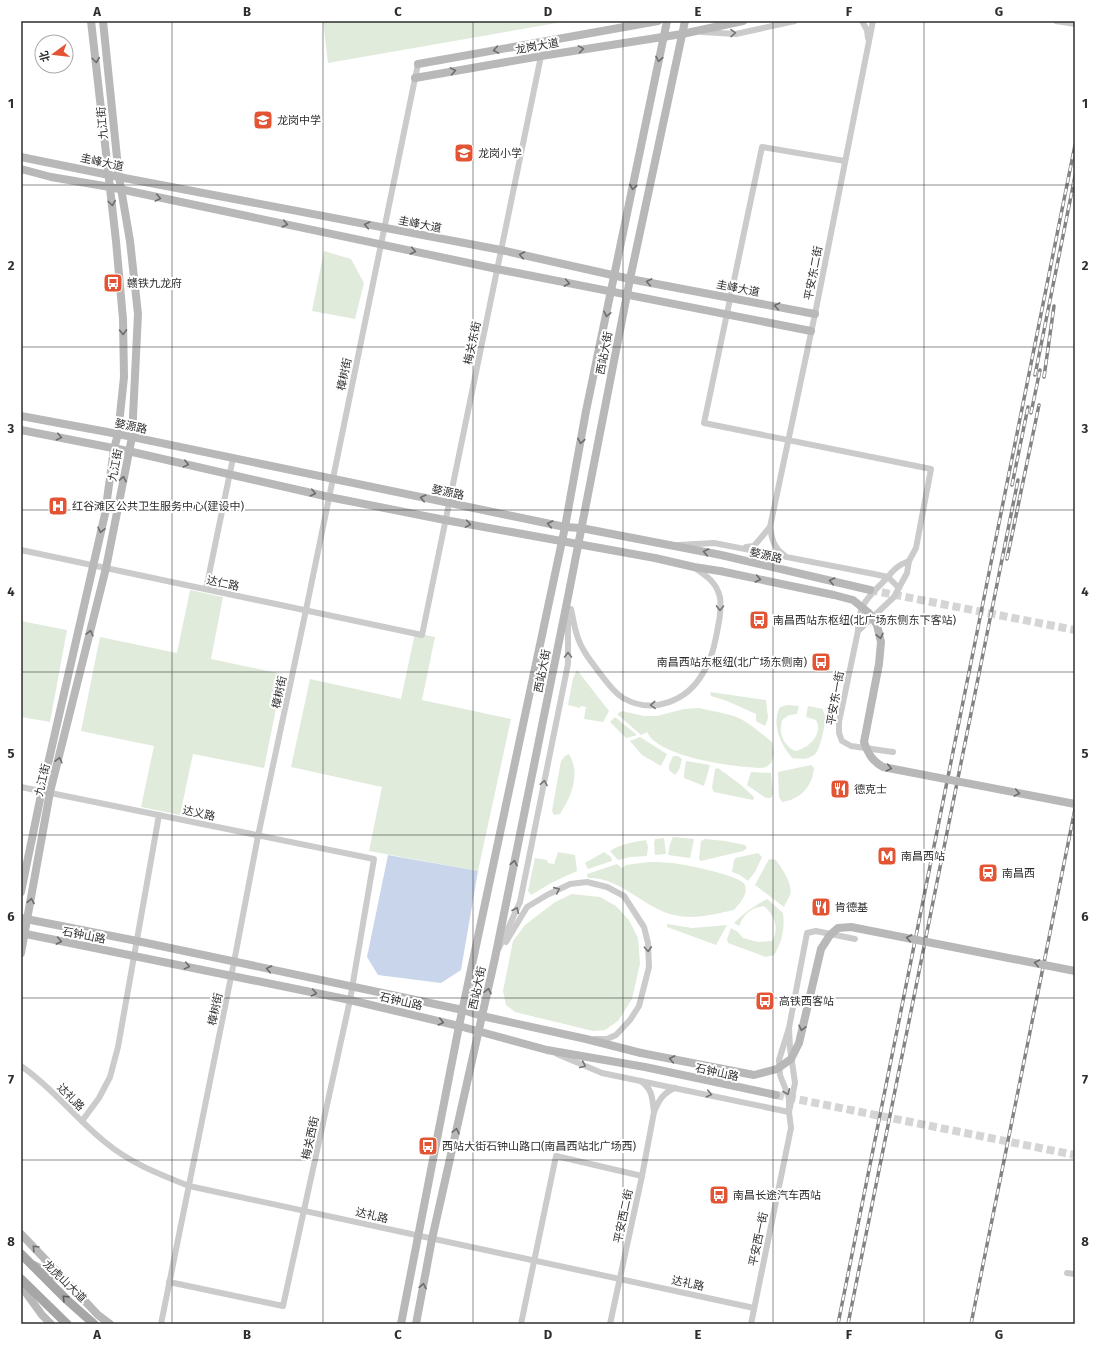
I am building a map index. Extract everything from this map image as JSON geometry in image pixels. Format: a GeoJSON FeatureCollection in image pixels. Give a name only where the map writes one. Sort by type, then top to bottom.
{"type":"FeatureCollection","features":[{"type":"Feature","properties":{"kind":"main road","name":"龙虎山大道"},"geometry":{"type":"LineString","coordinates":[[21,1254],[67,1300],[94,1324]]}},
{"type":"Feature","properties":{"kind":"main road"},"geometry":{"type":"LineString","coordinates":[[21,1279],[67,1324]]}},
{"type":"Feature","properties":{"kind":"street","name":"九江街"},"geometry":{"type":"LineString","coordinates":[[21,892],[42,790],[105,514],[114,449],[118,434],[124,377],[123,319],[116,241],[91,21]]}},
{"type":"Feature","properties":{"kind":"street","name":"九江街"},"geometry":{"type":"LineString","coordinates":[[21,953],[24,918],[50,792],[106,568],[132,437],[138,314],[130,241],[119,177],[103,21]]}},
{"type":"Feature","properties":{"kind":"street","name":"龙岗大道"},"geometry":{"type":"LineString","coordinates":[[418,64],[639,23],[658,21]]}},
{"type":"Feature","properties":{"kind":"street","name":"西站大街"},"geometry":{"type":"LineString","coordinates":[[401,1324],[459,1026],[565,527],[586,411],[667,21]]}},
{"type":"Feature","properties":{"kind":"street","name":"西站大街"},"geometry":{"type":"LineString","coordinates":[[416,1324],[432,1239],[495,958],[582,528],[630,279],[685,21]]}},
{"type":"Feature","properties":{"kind":"street","name":"龙岗大道"},"geometry":{"type":"LineString","coordinates":[[415,78],[541,56],[682,34],[743,21]]}},
{"type":"Feature","properties":{"kind":"street"},"geometry":{"type":"LineString","coordinates":[[694,31],[736,34],[795,21]]}},
{"type":"Feature","properties":{"kind":"street"},"geometry":{"type":"LineString","coordinates":[[862,21],[867,30],[868,46]]}},
{"type":"Feature","properties":{"kind":"street","name":"平安东二街"},"geometry":{"type":"LineString","coordinates":[[770,528],[815,314],[873,21]]}},
{"type":"Feature","properties":{"kind":"street"},"geometry":{"type":"LineString","coordinates":[[1056,21],[1075,24]]}},
{"type":"Feature","properties":{"kind":"street","name":"梅关东街"},"geometry":{"type":"LineString","coordinates":[[422,635],[541,56]]}},
{"type":"Feature","properties":{"kind":"street","name":"樟树街"},"geometry":{"type":"LineString","coordinates":[[161,1324],[232,976],[258,836],[330,496],[418,64]]}},
{"type":"Feature","properties":{"kind":"street"},"geometry":{"type":"LineString","coordinates":[[845,162],[762,147],[704,423],[931,469],[916,548],[909,560],[908,573],[894,597],[858,631]]}},
{"type":"Feature","properties":{"kind":"street"},"geometry":{"type":"LineString","coordinates":[[21,153],[46,162]]}},
{"type":"Feature","properties":{"kind":"street","name":"圭峰大道"},"geometry":{"type":"LineString","coordinates":[[21,157],[501,250],[630,279],[815,314]]}},
{"type":"Feature","properties":{"kind":"street"},"geometry":{"type":"LineString","coordinates":[[21,169],[51,177]]}},
{"type":"Feature","properties":{"kind":"street"},"geometry":{"type":"LineString","coordinates":[[21,175],[51,177]]}},
{"type":"Feature","properties":{"kind":"street","name":"圭峰大道"},"geometry":{"type":"LineString","coordinates":[[51,177],[110,187],[497,269],[811,331]]}},
{"type":"Feature","properties":{"kind":"street","name":"婺源路"},"geometry":{"type":"LineString","coordinates":[[21,416],[118,434],[565,527],[582,528],[670,545],[870,590]]}},
{"type":"Feature","properties":{"kind":"street"},"geometry":{"type":"LineString","coordinates":[[21,430],[128,451],[445,520],[655,558],[853,600],[869,613],[877,625],[881,642],[879,664],[864,742],[868,753],[876,762],[883,767],[1075,804]]}},
{"type":"Feature","properties":{"kind":"street"},"geometry":{"type":"LineString","coordinates":[[206,589],[233,458]]}},
{"type":"Feature","properties":{"kind":"street"},"geometry":{"type":"LineString","coordinates":[[739,548],[754,546],[770,528]]}},
{"type":"Feature","properties":{"kind":"street"},"geometry":{"type":"LineString","coordinates":[[770,528],[776,550],[786,557]]}},
{"type":"Feature","properties":{"kind":"street"},"geometry":{"type":"LineString","coordinates":[[670,545],[714,543],[888,577],[899,588]]}},
{"type":"Feature","properties":{"kind":"street","name":"达仁路"},"geometry":{"type":"LineString","coordinates":[[21,550],[422,635]]}},
{"type":"Feature","properties":{"kind":"street","name":"平安东一街"},"geometry":{"type":"LineString","coordinates":[[893,752],[851,746],[842,741],[839,733],[839,722],[858,631],[858,620],[861,608],[869,595],[898,565],[909,560]]}},
{"type":"Feature","properties":{"kind":"street"},"geometry":{"type":"LineString","coordinates":[[568,597],[577,636],[589,660],[609,685],[622,697],[636,703],[647,706],[661,705],[677,699],[692,687],[704,673],[715,646],[720,612],[720,594],[713,581],[694,566]]}},
{"type":"Feature","properties":{"kind":"street"},"geometry":{"type":"LineString","coordinates":[[495,958],[520,902],[568,664],[568,597]]}},
{"type":"Feature","properties":{"kind":"street","name":"达义路"},"geometry":{"type":"LineString","coordinates":[[21,787],[42,790],[374,859]]}},
{"type":"Feature","properties":{"kind":"street"},"geometry":{"type":"LineString","coordinates":[[82,1122],[99,1098],[110,1077],[118,1047],[159,815]]}},
{"type":"Feature","properties":{"kind":"street","name":"梅关西街"},"geometry":{"type":"LineString","coordinates":[[169,1282],[283,1306],[353,986],[374,859]]}},
{"type":"Feature","properties":{"kind":"street"},"geometry":{"type":"LineString","coordinates":[[495,958],[527,907],[546,895],[570,884],[587,882],[607,886],[624,896],[644,928],[648,942],[649,967],[640,1006],[630,1020],[616,1035],[607,1039],[586,1039]]}},
{"type":"Feature","properties":{"kind":"street","name":"石钟山路"},"geometry":{"type":"LineString","coordinates":[[24,918],[353,986],[463,1010],[482,1016],[641,1053],[754,1075],[778,1069],[791,1059],[799,1043],[821,949],[830,935],[838,928],[851,927],[1075,971]]}},
{"type":"Feature","properties":{"kind":"street"},"geometry":{"type":"LineString","coordinates":[[789,1112],[789,1098],[780,1075],[779,1060],[789,1028],[807,933],[816,931],[855,939]]}},
{"type":"Feature","properties":{"kind":"street","name":"石钟山路"},"geometry":{"type":"LineString","coordinates":[[23,934],[350,1000],[459,1026],[547,1050],[645,1067],[776,1095]]}},
{"type":"Feature","properties":{"kind":"street"},"geometry":{"type":"LineString","coordinates":[[789,1028],[795,1083],[789,1112]]}},
{"type":"Feature","properties":{"kind":"street"},"geometry":{"type":"LineString","coordinates":[[547,1050],[602,1073],[676,1087],[789,1112]]}},
{"type":"Feature","properties":{"kind":"street","name":"达礼路"},"geometry":{"type":"LineString","coordinates":[[21,1066],[35,1076],[104,1142],[124,1157],[152,1172],[189,1186],[754,1308]]}},
{"type":"Feature","properties":{"kind":"street"},"geometry":{"type":"LineString","coordinates":[[639,1080],[648,1087],[652,1096],[654,1112]]}},
{"type":"Feature","properties":{"kind":"street"},"geometry":{"type":"LineString","coordinates":[[654,1112],[659,1100],[667,1091],[676,1087]]}},
{"type":"Feature","properties":{"kind":"street","name":"平安西二街"},"geometry":{"type":"LineString","coordinates":[[610,1324],[642,1176],[654,1112]]}},
{"type":"Feature","properties":{"kind":"street","name":"平安西一街"},"geometry":{"type":"LineString","coordinates":[[751,1324],[791,1128],[789,1112]]}},
{"type":"Feature","properties":{"kind":"street"},"geometry":{"type":"LineString","coordinates":[[521,1324],[556,1156],[642,1176]]}},
{"type":"Feature","properties":{"kind":"street"},"geometry":{"type":"LineString","coordinates":[[21,1234],[98,1315],[110,1324]]}},
{"type":"Feature","properties":{"kind":"street"},"geometry":{"type":"LineString","coordinates":[[28,1262],[68,1283]]}},
{"type":"Feature","properties":{"kind":"street"},"geometry":{"type":"LineString","coordinates":[[1067,1273],[1075,1274]]}},
{"type":"Feature","properties":{"kind":"street"},"geometry":{"type":"LineString","coordinates":[[21,1286],[42,1315]]}},
{"type":"Feature","properties":{"kind":"street"},"geometry":{"type":"LineString","coordinates":[[21,1294],[51,1324]]}},
{"type":"Feature","properties":{"kind":"green space"},"geometry":{"type":"Polygon","coordinates":[[[323,21],[568,21],[328,63],[323,21]]]}},
{"type":"Feature","properties":{"kind":"green space"},"geometry":{"type":"Polygon","coordinates":[[[324,251],[351,259],[364,283],[355,319],[312,311],[324,251]]]}},
{"type":"Feature","properties":{"kind":"green space"},"geometry":{"type":"Polygon","coordinates":[[[190,590],[223,597],[211,659],[283,674],[264,768],[193,754],[180,815],[141,807],[154,746],[81,731],[100,637],[177,653],[190,590]]]}},
{"type":"Feature","properties":{"kind":"green space"},"geometry":{"type":"Polygon","coordinates":[[[21,621],[67,630],[50,722],[21,717],[21,621]]]}},
{"type":"Feature","properties":{"kind":"green space"},"geometry":{"type":"Polygon","coordinates":[[[415,633],[435,637],[422,700],[511,719],[478,871],[369,851],[382,787],[291,767],[310,679],[401,699],[415,633]]]}},
{"type":"Feature","properties":{"kind":"green space"},"geometry":{"type":"Polygon","coordinates":[[[577,670],[609,711],[603,722],[584,719],[586,707],[581,706],[580,708],[568,705],[573,678],[577,670]]]}},
{"type":"Feature","properties":{"kind":"green space"},"geometry":{"type":"Polygon","coordinates":[[[710,692],[766,700],[768,718],[765,726],[756,721],[756,714],[727,701],[711,696],[710,692]]]}},
{"type":"Feature","properties":{"kind":"green space"},"geometry":{"type":"Polygon","coordinates":[[[788,705],[799,706],[797,714],[789,715],[782,720],[781,734],[784,742],[795,751],[800,750],[809,744],[813,740],[818,730],[816,720],[806,717],[808,706],[823,709],[825,715],[824,730],[818,749],[812,757],[803,759],[792,758],[784,747],[778,734],[777,714],[780,707],[788,705]]]}},
{"type":"Feature","properties":{"kind":"green space"},"geometry":{"type":"Polygon","coordinates":[[[699,708],[724,713],[739,718],[756,729],[772,742],[774,754],[771,763],[764,768],[747,767],[711,762],[672,751],[652,739],[647,732],[641,735],[617,714],[622,711],[644,716],[657,716],[684,709],[699,708]]]}},
{"type":"Feature","properties":{"kind":"green space"},"geometry":{"type":"Polygon","coordinates":[[[615,717],[637,735],[626,738],[610,722],[615,717]]]}},
{"type":"Feature","properties":{"kind":"green space"},"geometry":{"type":"Polygon","coordinates":[[[640,737],[667,754],[661,766],[642,755],[630,741],[640,737]]]}},
{"type":"Feature","properties":{"kind":"green space"},"geometry":{"type":"Polygon","coordinates":[[[569,754],[573,762],[574,769],[573,785],[568,800],[560,814],[554,815],[552,811],[561,761],[569,754]]]}},
{"type":"Feature","properties":{"kind":"green space"},"geometry":{"type":"Polygon","coordinates":[[[673,756],[678,756],[682,759],[679,770],[675,775],[669,770],[669,765],[673,756]]]}},
{"type":"Feature","properties":{"kind":"green space"},"geometry":{"type":"Polygon","coordinates":[[[686,761],[710,765],[704,786],[684,778],[686,761]]]}},
{"type":"Feature","properties":{"kind":"green space"},"geometry":{"type":"Polygon","coordinates":[[[811,765],[814,768],[813,775],[808,786],[800,795],[782,802],[779,797],[778,772],[811,765]]]}},
{"type":"Feature","properties":{"kind":"green space"},"geometry":{"type":"Polygon","coordinates":[[[718,768],[741,785],[754,797],[753,800],[714,792],[712,788],[715,769],[718,768]]]}},
{"type":"Feature","properties":{"kind":"green space"},"geometry":{"type":"Polygon","coordinates":[[[751,772],[771,773],[773,794],[771,798],[766,798],[747,785],[751,772]]]}},
{"type":"Feature","properties":{"kind":"green space"},"geometry":{"type":"Polygon","coordinates":[[[673,837],[694,839],[690,858],[668,855],[673,837]]]}},
{"type":"Feature","properties":{"kind":"green space"},"geometry":{"type":"Polygon","coordinates":[[[664,838],[666,854],[655,855],[655,839],[664,838]]]}},
{"type":"Feature","properties":{"kind":"green space"},"geometry":{"type":"Polygon","coordinates":[[[705,839],[745,845],[747,848],[743,851],[701,861],[699,859],[701,841],[705,839]]]}},
{"type":"Feature","properties":{"kind":"green space"},"geometry":{"type":"Polygon","coordinates":[[[646,840],[648,847],[647,856],[630,857],[618,860],[610,851],[623,845],[646,840]]]}},
{"type":"Feature","properties":{"kind":"green space"},"geometry":{"type":"Polygon","coordinates":[[[558,852],[575,855],[577,871],[553,882],[531,895],[528,891],[535,858],[547,860],[548,863],[554,864],[558,852]]]}},
{"type":"Feature","properties":{"kind":"green space"},"geometry":{"type":"Polygon","coordinates":[[[604,852],[611,857],[612,861],[588,869],[585,863],[604,852]]]}},
{"type":"Feature","properties":{"kind":"green space"},"geometry":{"type":"Polygon","coordinates":[[[758,853],[762,857],[755,872],[748,881],[740,875],[732,872],[734,860],[736,858],[758,853]]]}},
{"type":"Feature","properties":{"kind":"green space"},"geometry":{"type":"Polygon","coordinates":[[[769,859],[776,860],[784,872],[790,886],[790,895],[784,907],[755,885],[769,859]]]}},
{"type":"Feature","properties":{"kind":"green space"},"geometry":{"type":"Polygon","coordinates":[[[649,862],[687,865],[723,874],[741,881],[745,885],[746,889],[741,902],[734,910],[704,916],[689,917],[674,915],[663,911],[652,906],[622,887],[600,879],[588,878],[587,874],[617,864],[622,868],[626,865],[649,862]]]}},
{"type":"Feature","properties":{"kind":"green space"},"geometry":{"type":"Polygon","coordinates":[[[572,894],[600,897],[616,906],[629,920],[638,938],[640,964],[632,999],[618,1021],[605,1030],[593,1031],[515,1012],[506,1005],[503,991],[513,941],[525,925],[555,902],[572,894]]]}},
{"type":"Feature","properties":{"kind":"green space"},"geometry":{"type":"Polygon","coordinates":[[[767,899],[783,913],[784,924],[782,935],[774,955],[766,957],[728,943],[727,939],[731,928],[738,932],[743,938],[758,942],[772,941],[776,931],[775,922],[771,913],[764,906],[748,912],[739,926],[734,923],[758,904],[767,899]]]}},
{"type":"Feature","properties":{"kind":"green space"},"geometry":{"type":"Polygon","coordinates":[[[667,924],[692,928],[727,925],[716,945],[667,927],[667,924]]]}},
{"type":"Feature","properties":{"kind":"water"},"geometry":{"type":"Polygon","coordinates":[[[388,855],[478,871],[461,970],[441,983],[378,975],[367,957],[388,855]]]}},
{"type":"Feature","properties":{"kind":"tunnel"},"geometry":{"type":"LineString","coordinates":[[870,590],[1075,630]]}},
{"type":"Feature","properties":{"kind":"tunnel"},"geometry":{"type":"LineString","coordinates":[[776,1095],[1075,1155]]}},
{"type":"Feature","properties":{"kind":"railway"},"geometry":{"type":"LineString","coordinates":[[838,1324],[1075,145]]}},
{"type":"Feature","properties":{"kind":"railway"},"geometry":{"type":"LineString","coordinates":[[1035,375],[1075,176]]}},
{"type":"Feature","properties":{"kind":"railway"},"geometry":{"type":"LineString","coordinates":[[1044,377],[1054,306]]}},
{"type":"Feature","properties":{"kind":"railway"},"geometry":{"type":"LineString","coordinates":[[1031,413],[1040,370]]}},
{"type":"Feature","properties":{"kind":"railway"},"geometry":{"type":"LineString","coordinates":[[1007,559],[1039,405]]}},
{"type":"Feature","properties":{"kind":"railway"},"geometry":{"type":"LineString","coordinates":[[1012,485],[1028,407]]}},
{"type":"Feature","properties":{"kind":"railway"},"geometry":{"type":"LineString","coordinates":[[848,1324],[1018,480]]}},
{"type":"Feature","properties":{"kind":"railway"},"geometry":{"type":"LineString","coordinates":[[971,1324],[1075,809]]}},
{"type":"Feature","properties":{"kind":"place","name":"龙岗中学"},"geometry":{"type":"Point","coordinates":[263,120]}},
{"type":"Feature","properties":{"kind":"place","name":"龙岗小学"},"geometry":{"type":"Point","coordinates":[464,153]}},
{"type":"Feature","properties":{"kind":"place","name":"赣铁九龙府"},"geometry":{"type":"Point","coordinates":[113,283]}},
{"type":"Feature","properties":{"kind":"place","name":"红谷滩区公共卫生服务中心(建设中)"},"geometry":{"type":"Point","coordinates":[58,506]}},
{"type":"Feature","properties":{"kind":"place","name":"南昌西站东枢纽(北广场东侧东下客站)"},"geometry":{"type":"Point","coordinates":[759,620]}},
{"type":"Feature","properties":{"kind":"place","name":"南昌西站东枢纽(北广场东侧南)"},"geometry":{"type":"Point","coordinates":[821,662]}},
{"type":"Feature","properties":{"kind":"place","name":"德克士"},"geometry":{"type":"Point","coordinates":[840,789]}},
{"type":"Feature","properties":{"kind":"place","name":"南昌西站"},"geometry":{"type":"Point","coordinates":[887,856]}},
{"type":"Feature","properties":{"kind":"place","name":"南昌西"},"geometry":{"type":"Point","coordinates":[988,873]}},
{"type":"Feature","properties":{"kind":"place","name":"肯德基"},"geometry":{"type":"Point","coordinates":[821,907]}},
{"type":"Feature","properties":{"kind":"place","name":"高铁西客站"},"geometry":{"type":"Point","coordinates":[765,1001]}},
{"type":"Feature","properties":{"kind":"place","name":"西站大街石钟山路口(南昌西站北广场西)"},"geometry":{"type":"Point","coordinates":[428,1146]}},
{"type":"Feature","properties":{"kind":"place","name":"南昌长途汽车西站"},"geometry":{"type":"Point","coordinates":[719,1195]}}]}
